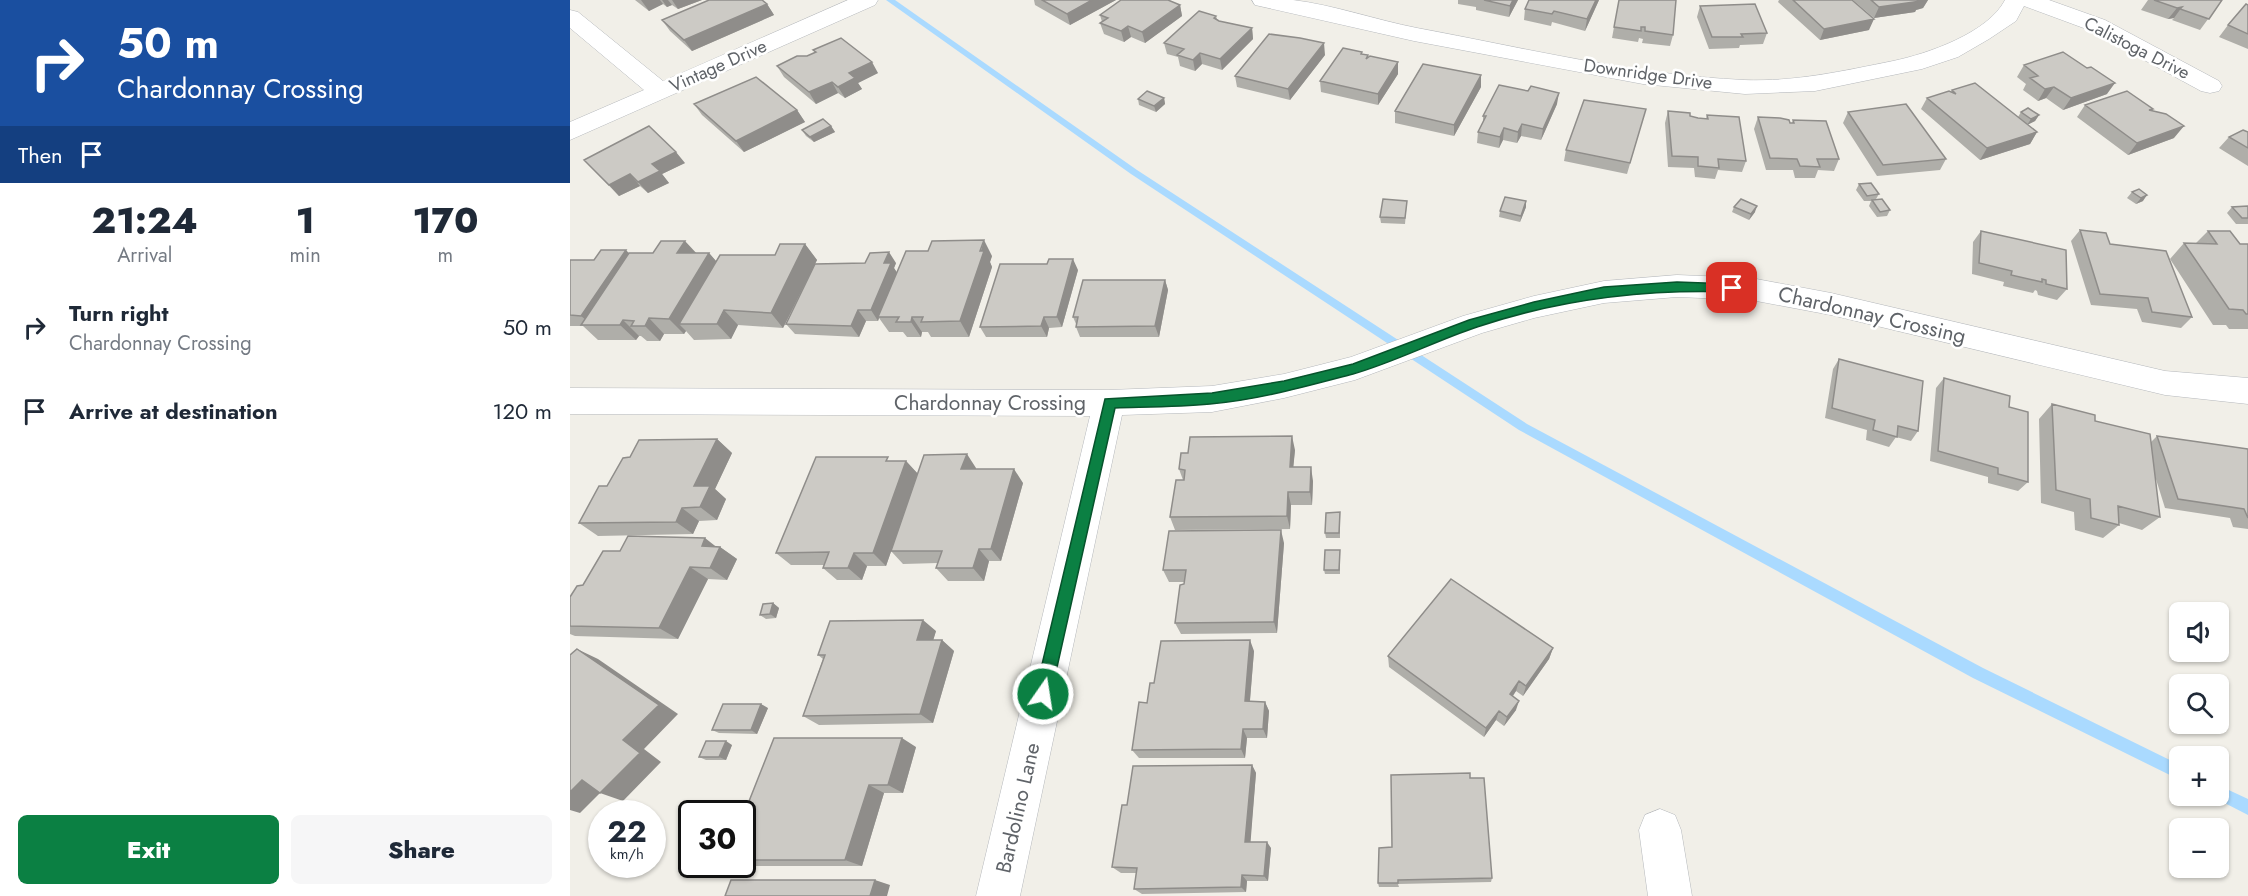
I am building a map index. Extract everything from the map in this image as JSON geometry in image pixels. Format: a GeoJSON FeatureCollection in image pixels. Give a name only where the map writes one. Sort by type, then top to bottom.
{"type":"FeatureCollection","features":[{"type":"Feature","properties":{"kind":"street","name":"Vintage Drive"},"geometry":{"type":"LineString","coordinates":[[570,132],[867,0]]}},
{"type":"Feature","properties":{"kind":"street","name":"Downridge Drive"},"geometry":{"type":"LineString","coordinates":[[1263,0],[1414,34],[1643,77],[1746,87],[1815,84],[1914,64],[1950,52],[1981,34],[2008,16],[2016,0]]}},
{"type":"Feature","properties":{"kind":"street","name":"Calistoga Drive"},"geometry":{"type":"LineString","coordinates":[[2028,0],[2097,25],[2210,86]]}},
{"type":"Feature","properties":{"kind":"street"},"geometry":{"type":"LineString","coordinates":[[570,18],[660,91]]}},
{"type":"Feature","properties":{"kind":"street","name":"Chardonnay Crossing"},"geometry":{"type":"LineString","coordinates":[[573,405],[1109,403],[1212,399],[1284,386],[1355,368],[1474,324],[1534,306],[1604,292],[1677,286],[1751,289],[1832,304],[2165,383],[2248,391]]}},
{"type":"Feature","properties":{"kind":"street","name":"Bardolino Lane"},"geometry":{"type":"LineString","coordinates":[[998,896],[1109,403]]}},
{"type":"Feature","properties":{"kind":"street"},"geometry":{"type":"LineString","coordinates":[[1660,830],[1670,896]]}},
{"type":"Feature","properties":{"kind":"building"},"geometry":{"type":"Polygon","coordinates":[[[709,0],[762,0],[767,4],[684,40],[662,20],[709,0]]]}},
{"type":"Feature","properties":{"kind":"building"},"geometry":{"type":"Polygon","coordinates":[[[1042,0],[1092,0],[1067,14],[1042,0]]]}},
{"type":"Feature","properties":{"kind":"building"},"geometry":{"type":"Polygon","coordinates":[[[1121,0],[1168,0],[1180,5],[1142,32],[1128,26],[1121,31],[1100,23],[1108,18],[1100,15],[1121,0]]]}},
{"type":"Feature","properties":{"kind":"building"},"geometry":{"type":"Polygon","coordinates":[[[1484,0],[1513,0],[1510,6],[1484,0]]]}},
{"type":"Feature","properties":{"kind":"building"},"geometry":{"type":"Polygon","coordinates":[[[1529,0],[1596,0],[1587,19],[1554,11],[1552,14],[1525,9],[1529,0]]]}},
{"type":"Feature","properties":{"kind":"building"},"geometry":{"type":"Polygon","coordinates":[[[1619,0],[1676,0],[1673,35],[1645,31],[1645,27],[1641,27],[1641,31],[1614,27],[1619,0]]]}},
{"type":"Feature","properties":{"kind":"building"},"geometry":{"type":"Polygon","coordinates":[[[1793,0],[1852,0],[1874,19],[1824,29],[1793,0]]]}},
{"type":"Feature","properties":{"kind":"building"},"geometry":{"type":"Polygon","coordinates":[[[1871,0],[1919,0],[1921,1],[1879,7],[1871,0]]]}},
{"type":"Feature","properties":{"kind":"building"},"geometry":{"type":"Polygon","coordinates":[[[2154,0],[2222,0],[2209,19],[2180,9],[2182,7],[2177,8],[2154,0]]]}},
{"type":"Feature","properties":{"kind":"building"},"geometry":{"type":"Polygon","coordinates":[[[1755,4],[1767,33],[1741,34],[1743,37],[1712,37],[1700,6],[1755,4]]]}},
{"type":"Feature","properties":{"kind":"building"},"geometry":{"type":"Polygon","coordinates":[[[2246,4],[2248,5],[2248,34],[2228,25],[2246,4]]]}},
{"type":"Feature","properties":{"kind":"building"},"geometry":{"type":"Polygon","coordinates":[[[1199,11],[1216,16],[1214,18],[1219,21],[1252,28],[1220,59],[1200,53],[1193,60],[1177,55],[1184,49],[1164,43],[1199,11]]]}},
{"type":"Feature","properties":{"kind":"building"},"geometry":{"type":"Polygon","coordinates":[[[1269,34],[1324,43],[1288,89],[1235,76],[1269,34]]]}},
{"type":"Feature","properties":{"kind":"building"},"geometry":{"type":"Polygon","coordinates":[[[841,38],[872,62],[849,73],[855,78],[838,87],[832,82],[809,92],[777,66],[797,56],[807,56],[816,52],[813,50],[841,38]]]}},
{"type":"Feature","properties":{"kind":"building"},"geometry":{"type":"Polygon","coordinates":[[[1343,48],[1362,52],[1361,54],[1368,55],[1366,59],[1370,56],[1398,62],[1378,94],[1320,81],[1343,48]]]}},
{"type":"Feature","properties":{"kind":"building"},"geometry":{"type":"Polygon","coordinates":[[[2063,52],[2115,83],[2071,98],[2054,87],[2045,89],[2030,78],[2038,76],[2024,65],[2063,52]]]}},
{"type":"Feature","properties":{"kind":"building"},"geometry":{"type":"Polygon","coordinates":[[[1423,64],[1481,75],[1454,125],[1395,111],[1423,64]]]}},
{"type":"Feature","properties":{"kind":"building"},"geometry":{"type":"Polygon","coordinates":[[[756,77],[797,110],[736,141],[694,104],[756,77]]]}},
{"type":"Feature","properties":{"kind":"building"},"geometry":{"type":"Polygon","coordinates":[[[1975,83],[2037,132],[1987,148],[1927,98],[1949,91],[1956,94],[1952,90],[1975,83]]]}},
{"type":"Feature","properties":{"kind":"building"},"geometry":{"type":"Polygon","coordinates":[[[1499,85],[1528,91],[1531,86],[1559,93],[1543,129],[1522,124],[1518,132],[1504,128],[1500,137],[1478,132],[1486,116],[1483,116],[1499,85]]]}},
{"type":"Feature","properties":{"kind":"building"},"geometry":{"type":"Polygon","coordinates":[[[1147,91],[1164,98],[1154,106],[1138,99],[1147,91]]]}},
{"type":"Feature","properties":{"kind":"building"},"geometry":{"type":"Polygon","coordinates":[[[2127,91],[2153,109],[2149,110],[2166,114],[2184,126],[2137,143],[2085,105],[2127,91]]]}},
{"type":"Feature","properties":{"kind":"building"},"geometry":{"type":"Polygon","coordinates":[[[1584,100],[1646,109],[1630,163],[1566,150],[1584,100]]]}},
{"type":"Feature","properties":{"kind":"building"},"geometry":{"type":"Polygon","coordinates":[[[1906,104],[1946,159],[1883,165],[1848,112],[1906,104]]]}},
{"type":"Feature","properties":{"kind":"building"},"geometry":{"type":"Polygon","coordinates":[[[2028,108],[2039,115],[2031,119],[2021,112],[2028,108]]]}},
{"type":"Feature","properties":{"kind":"building"},"geometry":{"type":"Polygon","coordinates":[[[1668,111],[1690,113],[1690,116],[1708,119],[1707,115],[1739,117],[1746,161],[1718,159],[1719,168],[1698,166],[1698,157],[1672,156],[1668,111]]]}},
{"type":"Feature","properties":{"kind":"building"},"geometry":{"type":"Polygon","coordinates":[[[1758,117],[1780,118],[1789,120],[1790,123],[1794,123],[1793,120],[1826,121],[1839,159],[1817,159],[1820,167],[1800,166],[1797,159],[1770,158],[1758,117]]]}},
{"type":"Feature","properties":{"kind":"building"},"geometry":{"type":"Polygon","coordinates":[[[823,119],[831,126],[810,137],[802,130],[823,119]]]}},
{"type":"Feature","properties":{"kind":"building"},"geometry":{"type":"Polygon","coordinates":[[[649,126],[676,152],[652,164],[660,171],[638,182],[630,174],[609,185],[584,160],[649,126]]]}},
{"type":"Feature","properties":{"kind":"building"},"geometry":{"type":"Polygon","coordinates":[[[2243,130],[2248,132],[2248,148],[2229,137],[2243,130]]]}},
{"type":"Feature","properties":{"kind":"building"},"geometry":{"type":"Polygon","coordinates":[[[1871,183],[1879,194],[1867,196],[1859,184],[1871,183]]]}},
{"type":"Feature","properties":{"kind":"building"},"geometry":{"type":"Polygon","coordinates":[[[2139,189],[2147,195],[2141,198],[2132,192],[2139,189]]]}},
{"type":"Feature","properties":{"kind":"building"},"geometry":{"type":"Polygon","coordinates":[[[1505,197],[1526,201],[1521,216],[1500,211],[1505,197]]]}},
{"type":"Feature","properties":{"kind":"building"},"geometry":{"type":"Polygon","coordinates":[[[1383,199],[1407,201],[1405,218],[1380,217],[1383,199]]]}},
{"type":"Feature","properties":{"kind":"building"},"geometry":{"type":"Polygon","coordinates":[[[1741,199],[1757,206],[1751,214],[1734,207],[1741,199]]]}},
{"type":"Feature","properties":{"kind":"building"},"geometry":{"type":"Polygon","coordinates":[[[1882,199],[1890,210],[1880,212],[1872,200],[1882,199]]]}},
{"type":"Feature","properties":{"kind":"building"},"geometry":{"type":"Polygon","coordinates":[[[2248,206],[2248,218],[2242,218],[2232,207],[2248,206]]]}},
{"type":"Feature","properties":{"kind":"building"},"geometry":{"type":"Polygon","coordinates":[[[2080,230],[2106,233],[2110,244],[2166,251],[2192,317],[2152,312],[2148,298],[2100,294],[2080,230]]]}},
{"type":"Feature","properties":{"kind":"building"},"geometry":{"type":"Polygon","coordinates":[[[1981,231],[2066,250],[2067,289],[2046,284],[2046,280],[2042,279],[2042,282],[2011,275],[2012,271],[1979,263],[1981,231]]]}},
{"type":"Feature","properties":{"kind":"building"},"geometry":{"type":"Polygon","coordinates":[[[2208,231],[2230,231],[2240,244],[2248,244],[2248,314],[2243,310],[2229,309],[2184,243],[2217,244],[2208,231]]]}},
{"type":"Feature","properties":{"kind":"building"},"geometry":{"type":"Polygon","coordinates":[[[984,240],[980,251],[984,251],[960,321],[921,322],[923,317],[912,317],[911,322],[896,322],[899,317],[878,317],[906,251],[928,251],[932,241],[984,240]]]}},
{"type":"Feature","properties":{"kind":"building"},"geometry":{"type":"Polygon","coordinates":[[[661,241],[685,241],[677,253],[709,253],[669,319],[649,318],[645,326],[631,326],[634,321],[623,320],[620,325],[581,325],[629,253],[653,253],[661,241]]]}},
{"type":"Feature","properties":{"kind":"building"},"geometry":{"type":"Polygon","coordinates":[[[780,244],[805,244],[771,313],[724,310],[717,324],[679,324],[720,255],[775,255],[780,244]]]}},
{"type":"Feature","properties":{"kind":"building"},"geometry":{"type":"Polygon","coordinates":[[[601,250],[626,250],[581,316],[570,315],[570,260],[594,260],[601,250]]]}},
{"type":"Feature","properties":{"kind":"building"},"geometry":{"type":"Polygon","coordinates":[[[889,252],[884,263],[891,263],[871,310],[858,310],[851,326],[786,324],[815,264],[865,263],[870,253],[889,252]]]}},
{"type":"Feature","properties":{"kind":"building"},"geometry":{"type":"Polygon","coordinates":[[[1049,259],[1073,259],[1057,317],[1044,317],[1041,326],[980,327],[1000,264],[1047,264],[1049,259]]]}},
{"type":"Feature","properties":{"kind":"building"},"geometry":{"type":"Polygon","coordinates":[[[1083,280],[1165,280],[1155,326],[1076,327],[1078,317],[1073,317],[1083,280]]]}},
{"type":"Feature","properties":{"kind":"building"},"geometry":{"type":"Polygon","coordinates":[[[1839,359],[1923,381],[1918,431],[1898,426],[1897,437],[1873,430],[1875,420],[1832,408],[1839,359]]]}},
{"type":"Feature","properties":{"kind":"building"},"geometry":{"type":"Polygon","coordinates":[[[1944,378],[2010,396],[2009,407],[2028,412],[2028,482],[1998,474],[1998,468],[1938,451],[1944,378]]]}},
{"type":"Feature","properties":{"kind":"building"},"geometry":{"type":"Polygon","coordinates":[[[2052,404],[2095,415],[2095,421],[2150,434],[2160,517],[2118,506],[2119,525],[2091,518],[2090,499],[2056,490],[2052,404]]]}},
{"type":"Feature","properties":{"kind":"building"},"geometry":{"type":"Polygon","coordinates":[[[1292,436],[1290,467],[1311,467],[1310,492],[1288,492],[1287,516],[1170,517],[1176,480],[1184,480],[1185,470],[1179,469],[1181,453],[1188,453],[1190,437],[1292,436]]]}},
{"type":"Feature","properties":{"kind":"building"},"geometry":{"type":"Polygon","coordinates":[[[2157,436],[2248,449],[2248,518],[2244,509],[2178,499],[2157,436]]]}},
{"type":"Feature","properties":{"kind":"building"},"geometry":{"type":"Polygon","coordinates":[[[717,439],[694,486],[710,486],[700,507],[682,508],[676,522],[579,523],[599,486],[607,486],[623,458],[630,457],[639,440],[717,439]]]}},
{"type":"Feature","properties":{"kind":"building"},"geometry":{"type":"Polygon","coordinates":[[[967,454],[961,469],[1014,469],[991,549],[979,549],[973,568],[936,568],[942,551],[891,551],[924,455],[967,454]]]}},
{"type":"Feature","properties":{"kind":"building"},"geometry":{"type":"Polygon","coordinates":[[[816,457],[888,457],[886,461],[906,461],[873,553],[854,553],[848,568],[823,568],[829,552],[776,553],[816,457]]]}},
{"type":"Feature","properties":{"kind":"building"},"geometry":{"type":"Polygon","coordinates":[[[1340,512],[1339,533],[1325,533],[1326,513],[1340,512]]]}},
{"type":"Feature","properties":{"kind":"building"},"geometry":{"type":"Polygon","coordinates":[[[1281,530],[1274,622],[1175,623],[1180,585],[1184,584],[1186,570],[1163,570],[1169,531],[1281,530]]]}},
{"type":"Feature","properties":{"kind":"building"},"geometry":{"type":"Polygon","coordinates":[[[628,536],[705,538],[702,546],[720,547],[710,568],[690,567],[659,628],[570,626],[570,597],[577,586],[583,585],[603,551],[620,551],[628,536]]]}},
{"type":"Feature","properties":{"kind":"building"},"geometry":{"type":"Polygon","coordinates":[[[1325,550],[1340,550],[1339,570],[1324,570],[1325,550]]]}},
{"type":"Feature","properties":{"kind":"building"},"geometry":{"type":"Polygon","coordinates":[[[1451,579],[1553,648],[1526,686],[1519,681],[1510,694],[1519,701],[1507,717],[1499,711],[1486,728],[1388,656],[1451,579]]]}},
{"type":"Feature","properties":{"kind":"building"},"geometry":{"type":"Polygon","coordinates":[[[773,603],[770,614],[760,615],[763,604],[773,603]]]}},
{"type":"Feature","properties":{"kind":"building"},"geometry":{"type":"Polygon","coordinates":[[[923,620],[917,640],[942,640],[920,714],[803,716],[825,655],[818,655],[830,621],[923,620]]]}},
{"type":"Feature","properties":{"kind":"building"},"geometry":{"type":"Polygon","coordinates":[[[1250,640],[1245,701],[1265,702],[1263,729],[1243,729],[1241,749],[1132,750],[1139,702],[1147,703],[1150,683],[1154,683],[1161,641],[1250,640]]]}},
{"type":"Feature","properties":{"kind":"building"},"geometry":{"type":"Polygon","coordinates":[[[577,649],[659,705],[623,740],[640,753],[600,793],[582,780],[570,792],[570,655],[577,649]]]}},
{"type":"Feature","properties":{"kind":"building"},"geometry":{"type":"Polygon","coordinates":[[[723,704],[761,704],[751,730],[712,730],[723,704]]]}},
{"type":"Feature","properties":{"kind":"building"},"geometry":{"type":"Polygon","coordinates":[[[774,738],[902,738],[888,785],[869,785],[845,860],[756,860],[756,800],[750,800],[774,738]]]}},
{"type":"Feature","properties":{"kind":"building"},"geometry":{"type":"Polygon","coordinates":[[[706,741],[726,741],[719,757],[699,757],[706,741]]]}},
{"type":"Feature","properties":{"kind":"building"},"geometry":{"type":"Polygon","coordinates":[[[1252,765],[1245,842],[1267,842],[1264,876],[1242,875],[1241,887],[1134,889],[1137,868],[1112,867],[1122,805],[1127,805],[1133,766],[1252,765]]]}},
{"type":"Feature","properties":{"kind":"building"},"geometry":{"type":"Polygon","coordinates":[[[1470,773],[1470,778],[1484,778],[1492,878],[1398,880],[1398,883],[1378,883],[1379,848],[1392,847],[1391,775],[1470,773]]]}},
{"type":"Feature","properties":{"kind":"building"},"geometry":{"type":"Polygon","coordinates":[[[731,880],[875,880],[870,896],[725,896],[731,880]]]}},
{"type":"Feature","properties":{"kind":"waterway"},"geometry":{"type":"LineString","coordinates":[[890,0],[1134,172],[1523,427],[1978,673],[2169,768]]}},
{"type":"Feature","properties":{"kind":"waterway"},"geometry":{"type":"LineString","coordinates":[[2229,798],[2248,807]]}},
{"type":"Feature","properties":{"kind":"route"},"geometry":{"type":"LineString","coordinates":[[1043,694],[1109,403],[1212,399],[1284,386],[1355,368],[1474,324],[1534,306],[1604,292],[1677,286],[1732,288]]}}]}
